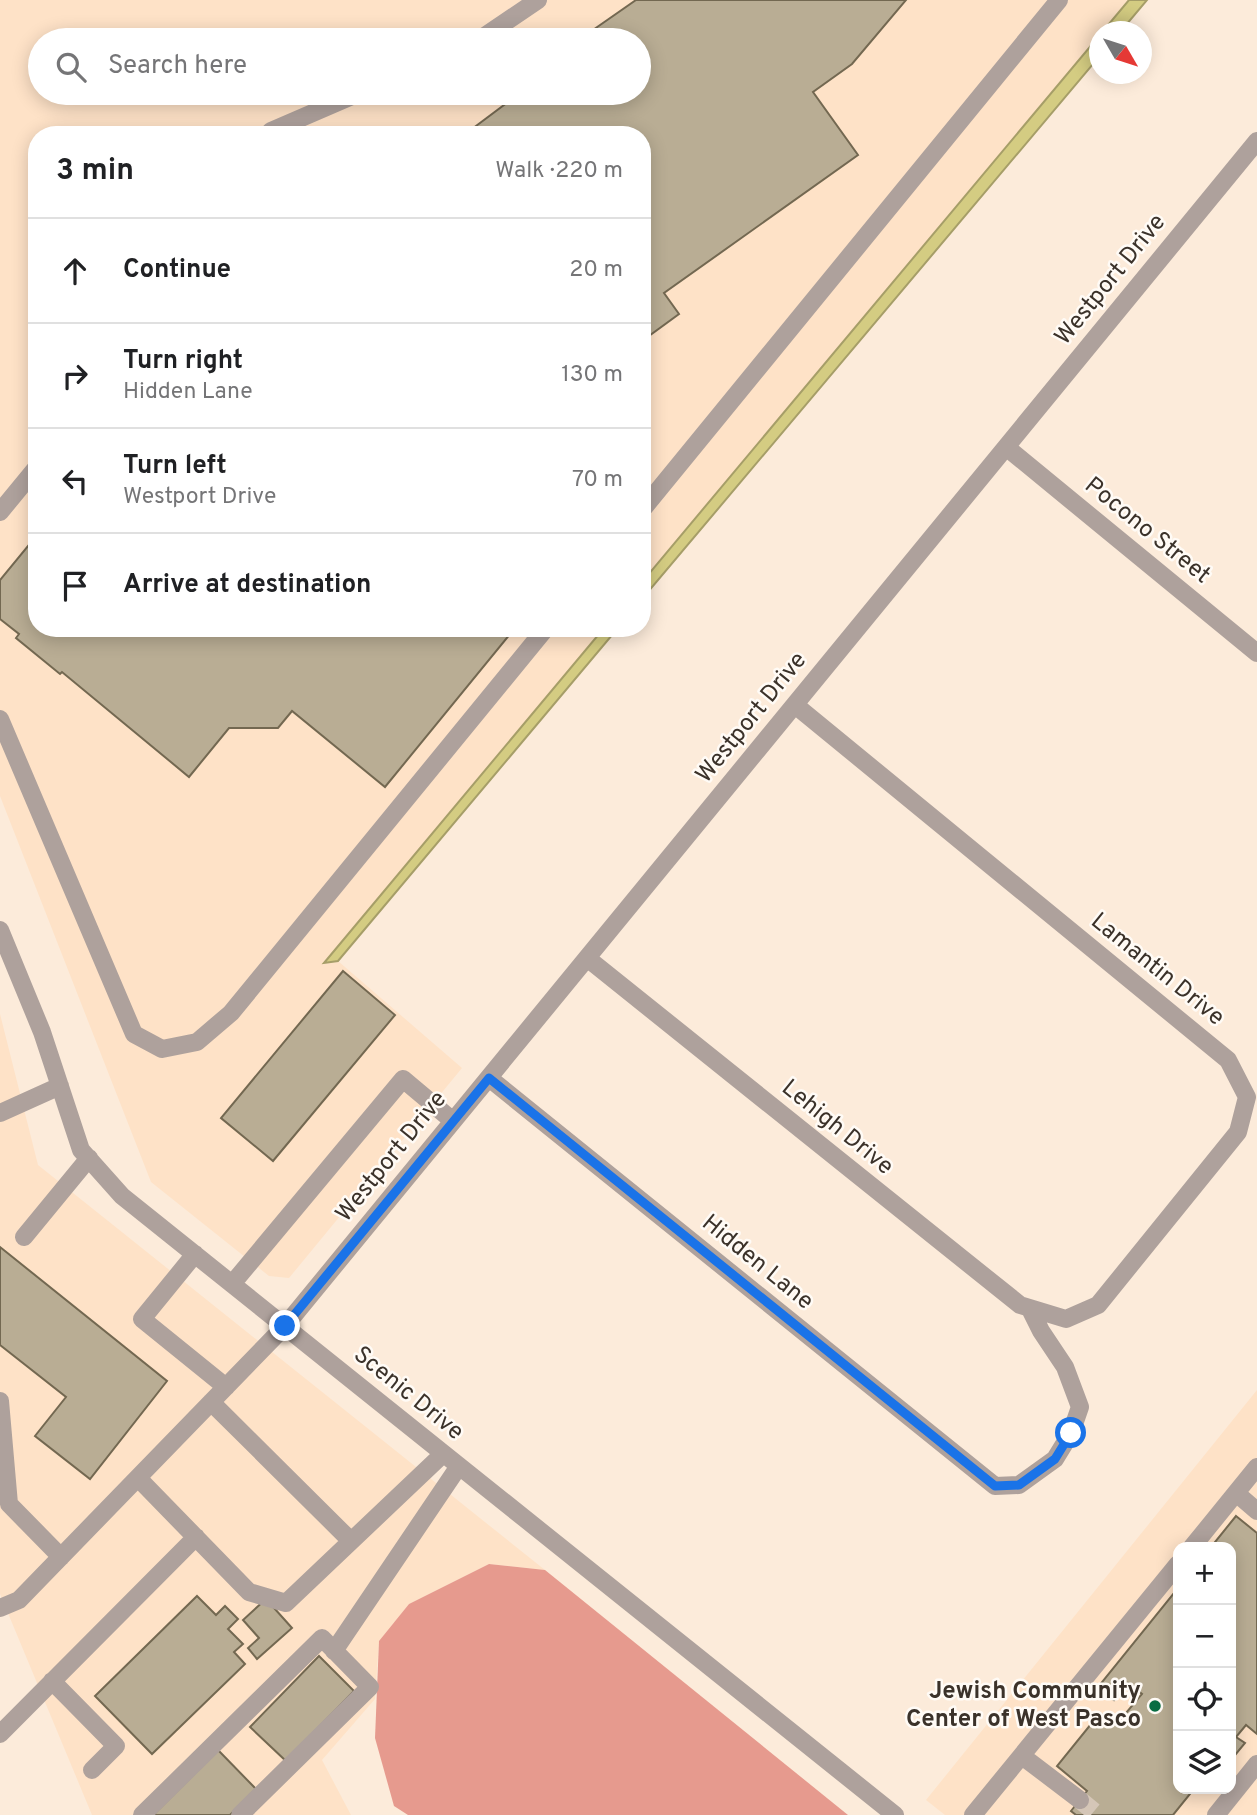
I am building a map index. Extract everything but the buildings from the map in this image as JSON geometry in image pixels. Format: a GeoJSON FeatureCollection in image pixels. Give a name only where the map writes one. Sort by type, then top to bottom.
{"type":"FeatureCollection","features":[{"type":"Feature","properties":{"kind":"street"},"geometry":{"type":"LineString","coordinates":[[497,28],[538,0]]}},
{"type":"Feature","properties":{"kind":"street"},"geometry":{"type":"LineString","coordinates":[[651,499],[1059,0]]}},
{"type":"Feature","properties":{"kind":"street"},"geometry":{"type":"LineString","coordinates":[[283,126],[331,105]]}},
{"type":"Feature","properties":{"kind":"street","name":"Westport Drive"},"geometry":{"type":"LineString","coordinates":[[0,1608],[19,1600],[285,1326],[1257,141]]}},
{"type":"Feature","properties":{"kind":"street","name":"Pocono Street"},"geometry":{"type":"LineString","coordinates":[[1006,447],[1257,653]]}},
{"type":"Feature","properties":{"kind":"street"},"geometry":{"type":"LineString","coordinates":[[2,504],[28,477]]}},
{"type":"Feature","properties":{"kind":"street"},"geometry":{"type":"LineString","coordinates":[[0,719],[134,1034],[162,1049],[197,1042],[232,1013],[539,637]]}},
{"type":"Feature","properties":{"kind":"street","name":"Lamantin Drive"},"geometry":{"type":"LineString","coordinates":[[795,705],[1228,1060],[1247,1097],[1238,1132],[1107,1294],[1098,1304],[1066,1319]]}},
{"type":"Feature","properties":{"kind":"street","name":"Scenic Drive"},"geometry":{"type":"LineString","coordinates":[[0,930],[42,1032],[82,1150],[122,1196],[895,1815]]}},
{"type":"Feature","properties":{"kind":"street","name":"Lehigh Drive"},"geometry":{"type":"LineString","coordinates":[[587,958],[1020,1306],[1066,1319]]}},
{"type":"Feature","properties":{"kind":"street","name":"Hidden Lane"},"geometry":{"type":"LineString","coordinates":[[489,1078],[995,1486],[1019,1485],[1055,1459],[1071,1433],[1080,1407],[1065,1367],[1041,1331],[1030,1308]]}},
{"type":"Feature","properties":{"kind":"street"},"geometry":{"type":"LineString","coordinates":[[232,1284],[403,1079],[453,1121]]}},
{"type":"Feature","properties":{"kind":"street"},"geometry":{"type":"LineString","coordinates":[[0,1113],[60,1086]]}},
{"type":"Feature","properties":{"kind":"street"},"geometry":{"type":"LineString","coordinates":[[24,1237],[89,1158]]}},
{"type":"Feature","properties":{"kind":"street"},"geometry":{"type":"LineString","coordinates":[[195,1254],[142,1319],[226,1387]]}},
{"type":"Feature","properties":{"kind":"street"},"geometry":{"type":"LineString","coordinates":[[0,1401],[9,1504],[61,1557]]}},
{"type":"Feature","properties":{"kind":"street"},"geometry":{"type":"LineString","coordinates":[[211,1402],[351,1541]]}},
{"type":"Feature","properties":{"kind":"street"},"geometry":{"type":"LineString","coordinates":[[138,1478],[249,1592],[286,1603],[443,1454]]}},
{"type":"Feature","properties":{"kind":"street"},"geometry":{"type":"LineString","coordinates":[[334,1651],[459,1466]]}},
{"type":"Feature","properties":{"kind":"street"},"geometry":{"type":"LineString","coordinates":[[1196,1542],[1257,1467]]}},
{"type":"Feature","properties":{"kind":"street"},"geometry":{"type":"LineString","coordinates":[[1236,1493],[1257,1511]]}},
{"type":"Feature","properties":{"kind":"street"},"geometry":{"type":"LineString","coordinates":[[0,1734],[196,1537]]}},
{"type":"Feature","properties":{"kind":"street"},"geometry":{"type":"LineString","coordinates":[[973,1815],[1173,1569]]}},
{"type":"Feature","properties":{"kind":"street"},"geometry":{"type":"LineString","coordinates":[[142,1815],[322,1639],[370,1688],[240,1815]]}},
{"type":"Feature","properties":{"kind":"street"},"geometry":{"type":"LineString","coordinates":[[52,1681],[116,1746],[92,1770]]}},
{"type":"Feature","properties":{"kind":"street"},"geometry":{"type":"LineString","coordinates":[[1021,1756],[1080,1800]]}},
{"type":"Feature","properties":{"kind":"street"},"geometry":{"type":"LineString","coordinates":[[1216,1815],[1257,1765]]}},
{"type":"Feature","properties":{"kind":"shaded area"},"geometry":{"type":"Polygon","coordinates":[[[0,0],[1129,0],[1111,21],[1089,21],[1089,48],[651,571],[651,126],[28,126],[28,637],[596,637],[325,962],[338,961],[462,1068],[289,1278],[269,1276],[151,1182],[0,796],[0,0]]]}},
{"type":"Feature","properties":{"kind":"shaded area"},"geometry":{"type":"Polygon","coordinates":[[[1129,0],[1147,0],[1129,21],[1111,21],[1129,0]]]}},
{"type":"Feature","properties":{"kind":"shaded area"},"geometry":{"type":"Polygon","coordinates":[[[1089,48],[1089,69],[651,588],[651,571],[1089,48]]]}},
{"type":"Feature","properties":{"kind":"shaded area"},"geometry":{"type":"Polygon","coordinates":[[[596,637],[610,637],[338,961],[324,963],[596,637]]]}},
{"type":"Feature","properties":{"kind":"shaded area"},"geometry":{"type":"Polygon","coordinates":[[[0,1014],[38,1165],[545,1570],[489,1564],[409,1604],[379,1641],[375,1699],[322,1760],[351,1815],[92,1815],[0,1594],[0,1014]]]}},
{"type":"Feature","properties":{"kind":"shaded area"},"geometry":{"type":"Polygon","coordinates":[[[1257,1390],[1257,1815],[945,1815],[926,1800],[1257,1390]]]}},
{"type":"Feature","properties":{"kind":"shaded area"},"geometry":{"type":"Polygon","coordinates":[[[489,1564],[545,1570],[848,1815],[408,1815],[394,1806],[375,1738],[379,1641],[409,1604],[489,1564]]]}},
{"type":"Feature","properties":{"kind":"tunnel"},"geometry":{"type":"LineString","coordinates":[[1080,1800],[1098,1815]]}},
{"type":"Feature","properties":{"kind":"place","name":"Jewish Community Center of West Pasco"},"geometry":{"type":"Point","coordinates":[1155,1706]}},
{"type":"Feature","properties":{"kind":"route"},"geometry":{"type":"LineString","coordinates":[[285,1326],[489,1078],[995,1486],[1019,1485],[1055,1459],[1071,1433]]}}]}
